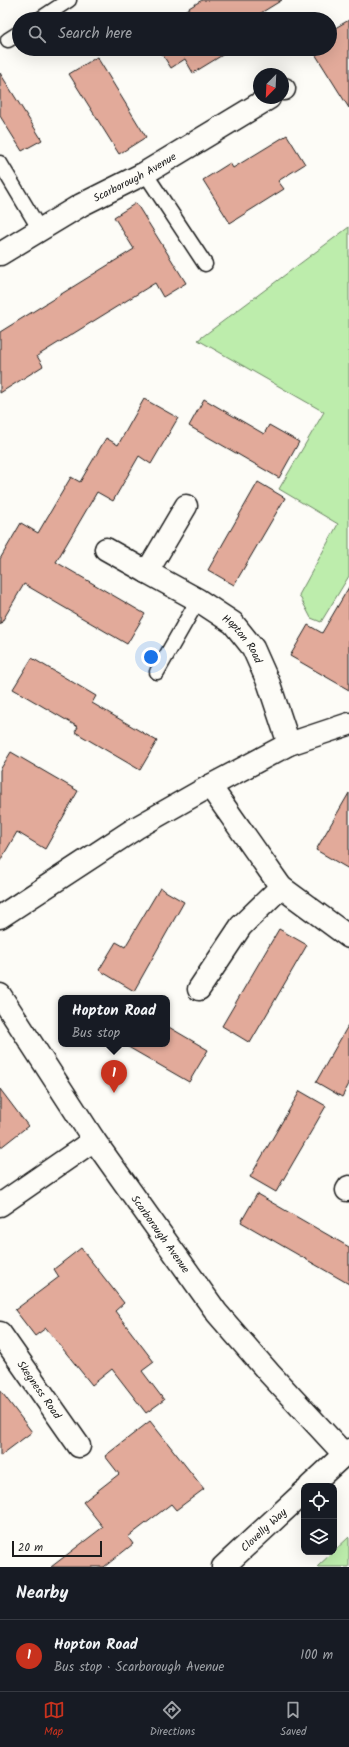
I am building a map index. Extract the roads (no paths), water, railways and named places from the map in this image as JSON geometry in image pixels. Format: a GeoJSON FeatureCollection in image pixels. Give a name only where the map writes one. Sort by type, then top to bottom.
{"type":"FeatureCollection","features":[{"type":"Feature","properties":{"kind":"street","name":"Scarborough Avenue"},"geometry":{"type":"LineString","coordinates":[[0,254],[81,205],[145,173],[258,104]]}},
{"type":"Feature","properties":{"kind":"street"},"geometry":{"type":"LineString","coordinates":[[148,572],[186,506]]}},
{"type":"Feature","properties":{"kind":"street","name":"Hopton Road"},"geometry":{"type":"LineString","coordinates":[[106,550],[198,600],[233,623],[253,648],[269,684],[289,744]]}},
{"type":"Feature","properties":{"kind":"street"},"geometry":{"type":"LineString","coordinates":[[0,917],[136,828],[210,786],[289,744],[349,724]]}},
{"type":"Feature","properties":{"kind":"street"},"geometry":{"type":"LineString","coordinates":[[210,786],[281,887],[349,937]]}},
{"type":"Feature","properties":{"kind":"street"},"geometry":{"type":"LineString","coordinates":[[199,989],[241,926],[281,887]]}},
{"type":"Feature","properties":{"kind":"street","name":"Scarborough Avenue"},"geometry":{"type":"LineString","coordinates":[[0,996],[94,1140],[217,1313],[303,1409],[347,1452]]}},
{"type":"Feature","properties":{"kind":"street"},"geometry":{"type":"LineString","coordinates":[[0,1205],[94,1140]]}},
{"type":"Feature","properties":{"kind":"street","name":"Skegness Road"},"geometry":{"type":"LineString","coordinates":[[0,1333],[79,1446]]}},
{"type":"Feature","properties":{"kind":"street"},"geometry":{"type":"LineString","coordinates":[[313,1483],[347,1452]]}},
{"type":"Feature","properties":{"kind":"street","name":"Clovelly Way"},"geometry":{"type":"LineString","coordinates":[[223,1567],[301,1495]]}},
{"type":"Feature","properties":{"kind":"lane"},"geometry":{"type":"LineString","coordinates":[[51,12],[69,0]]}},
{"type":"Feature","properties":{"kind":"lane"},"geometry":{"type":"LineString","coordinates":[[0,163],[40,230]]}},
{"type":"Feature","properties":{"kind":"lane"},"geometry":{"type":"LineString","coordinates":[[145,173],[205,264]]}},
{"type":"Feature","properties":{"kind":"lane"},"geometry":{"type":"LineString","coordinates":[[157,672],[198,600]]}},
{"type":"Feature","properties":{"kind":"place","name":"Hopton Road"},"geometry":{"type":"Point","coordinates":[114,1093]}}]}
